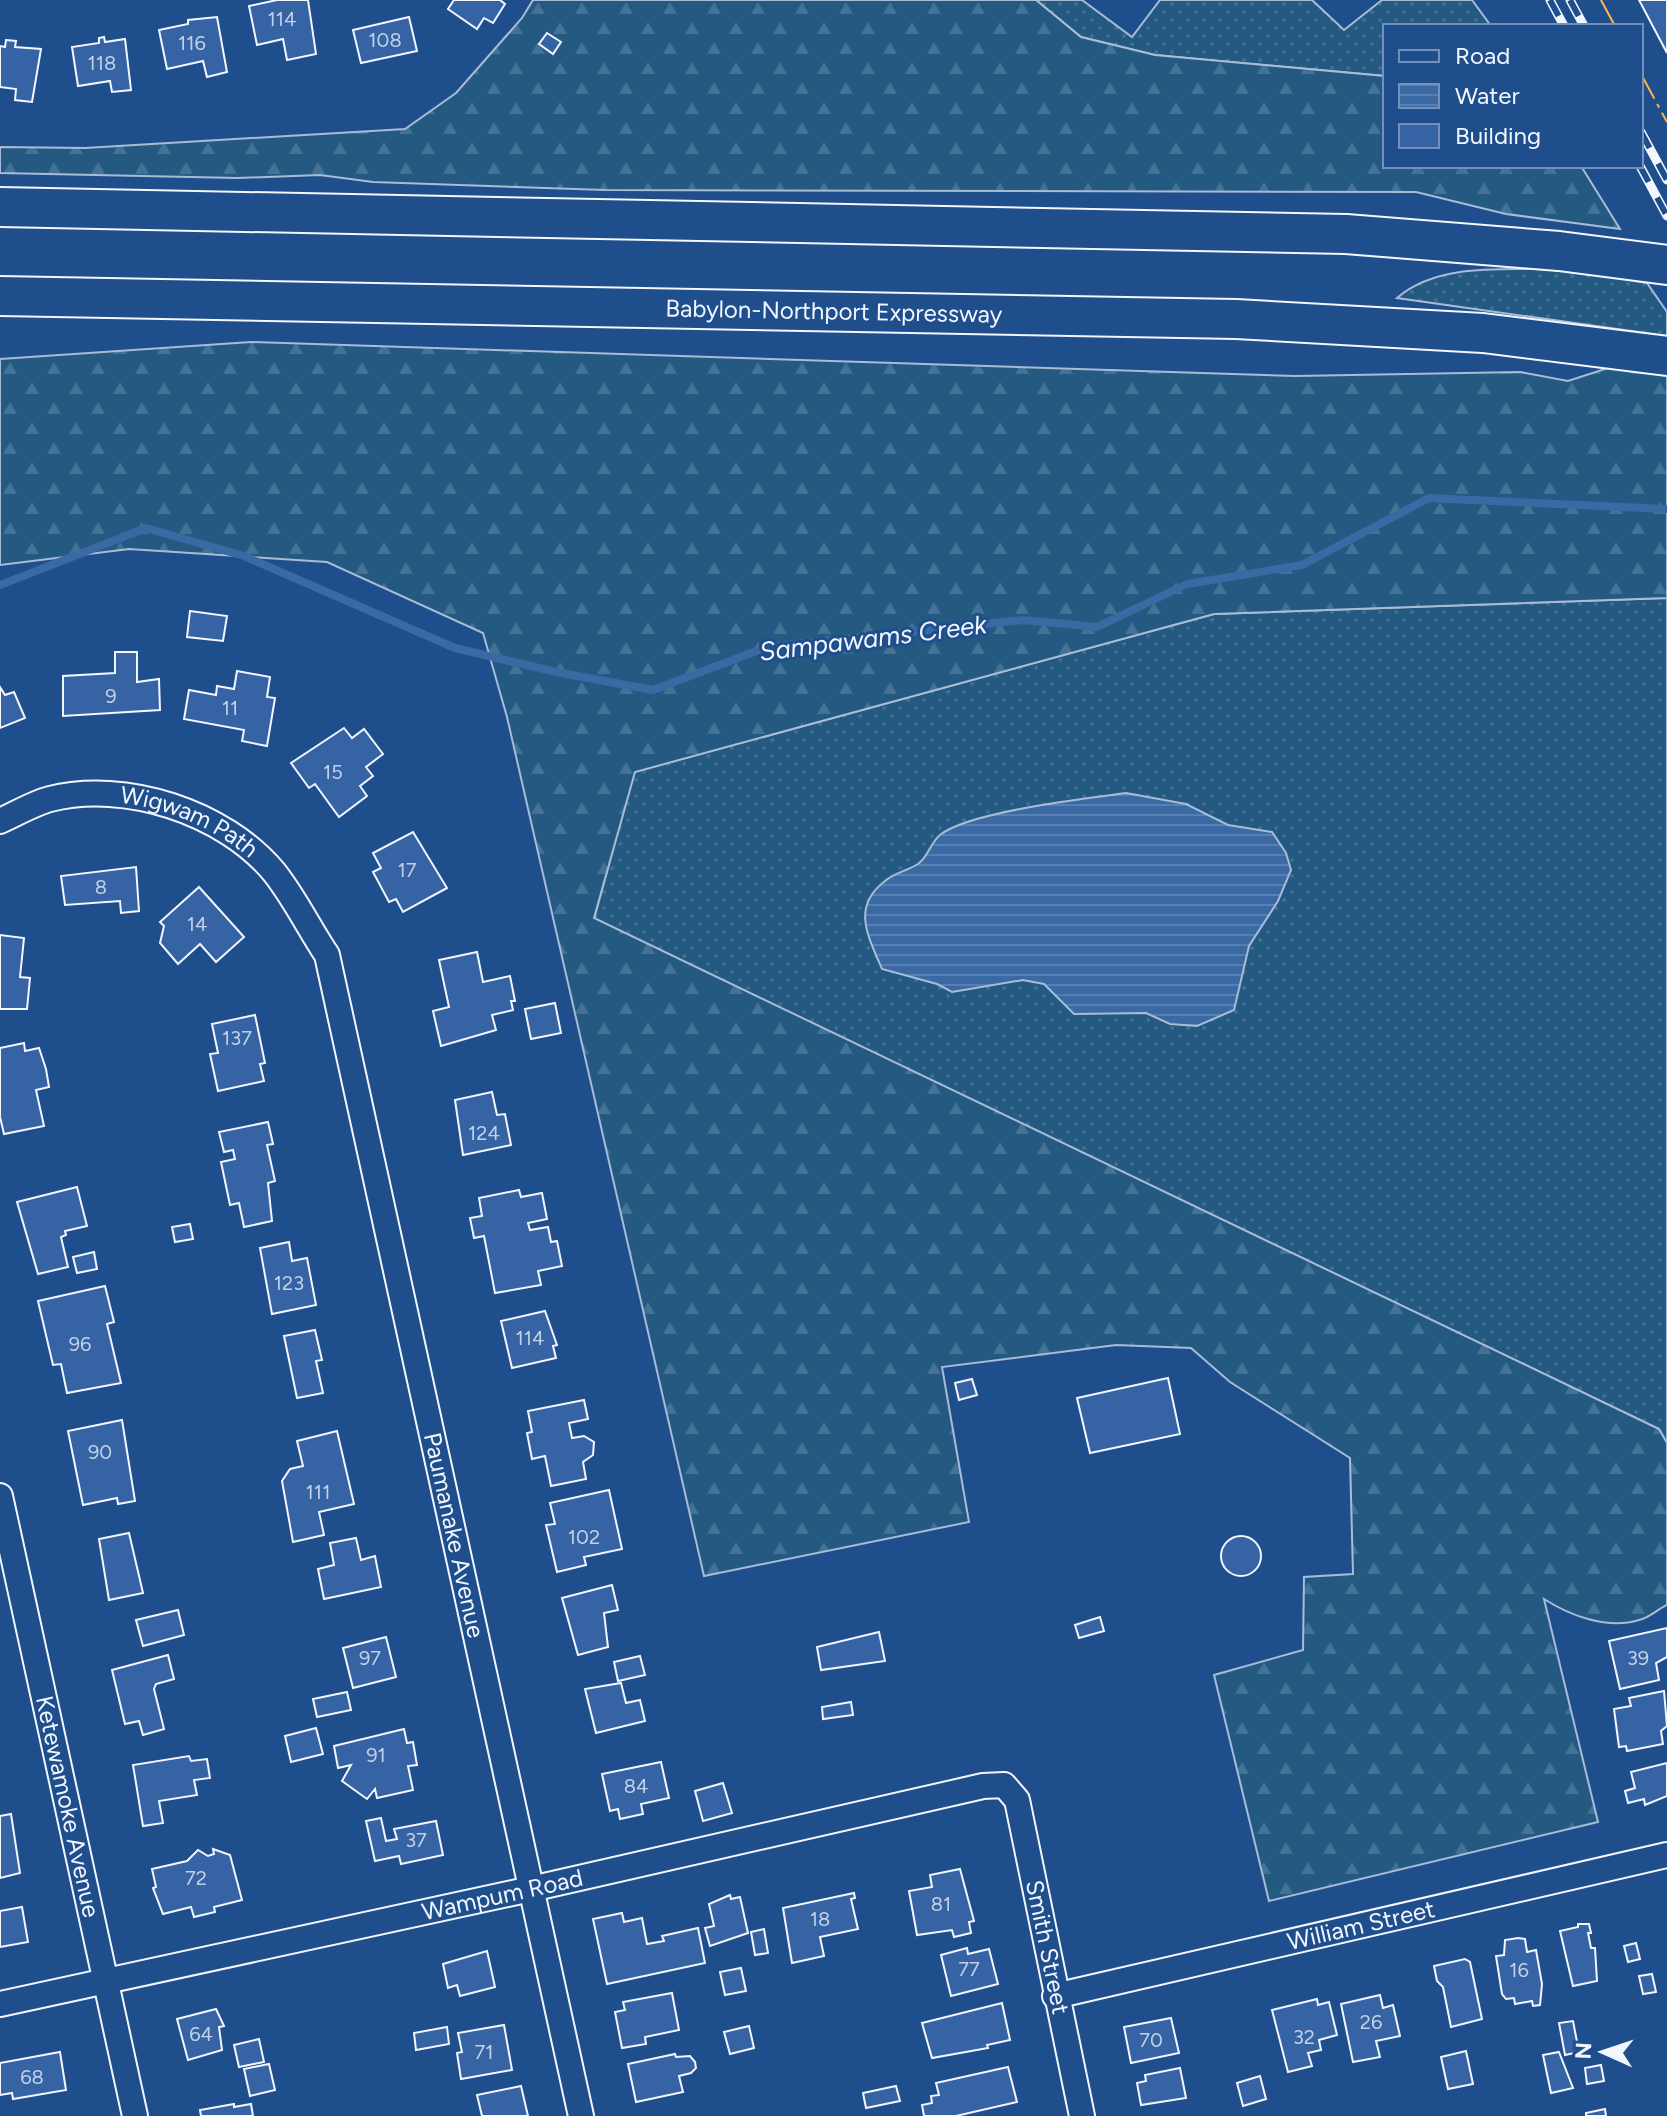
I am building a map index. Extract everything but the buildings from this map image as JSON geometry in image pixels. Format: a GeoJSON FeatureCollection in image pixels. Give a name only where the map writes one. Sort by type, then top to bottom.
{"type":"FeatureCollection","features":[{"type":"Feature","properties":{"kind":"main road"},"geometry":{"type":"LineString","coordinates":[[0,207],[1346,234],[1501,246],[1667,265]]}},
{"type":"Feature","properties":{"kind":"main road","name":"Babylon-Northport Expressway"},"geometry":{"type":"LineString","coordinates":[[0,296],[1236,319],[1430,329],[1667,356]]}},
{"type":"Feature","properties":{"kind":"street","name":"Wigwam Path"},"geometry":{"type":"LineString","coordinates":[[0,821],[50,799],[124,794],[193,812],[235,836],[273,872],[327,955]]}},
{"type":"Feature","properties":{"kind":"street","name":"Paumanake Avenue"},"geometry":{"type":"LineString","coordinates":[[327,955],[581,2116]]}},
{"type":"Feature","properties":{"kind":"street","name":"Ketewamoke Avenue"},"geometry":{"type":"LineString","coordinates":[[0,1496],[135,2116]]}},
{"type":"Feature","properties":{"kind":"street","name":"Wampum Road"},"geometry":{"type":"LineString","coordinates":[[0,2004],[531,1889],[983,1786],[1004,1785]]}},
{"type":"Feature","properties":{"kind":"street","name":"Smith Street"},"geometry":{"type":"LineString","coordinates":[[1004,1785],[1017,1800],[1082,2116]]}},
{"type":"Feature","properties":{"kind":"street","name":"William Street"},"geometry":{"type":"LineString","coordinates":[[1055,1996],[1667,1855]]}},
{"type":"Feature","properties":{"kind":"green space"},"geometry":{"type":"Polygon","coordinates":[[[533,0],[1036,0],[1081,37],[1155,55],[1383,76],[1383,168],[1582,168],[1620,229],[1506,214],[1416,192],[605,190],[373,182],[320,175],[238,178],[0,173],[0,147],[85,148],[405,129],[456,93],[522,18],[533,0]]]}},
{"type":"Feature","properties":{"kind":"green space"},"geometry":{"type":"Polygon","coordinates":[[[1036,0],[1082,0],[1132,37],[1160,0],[1312,0],[1344,30],[1382,0],[1472,0],[1490,24],[1383,24],[1383,76],[1155,55],[1081,37],[1036,0]]]}},
{"type":"Feature","properties":{"kind":"green space"},"geometry":{"type":"Polygon","coordinates":[[[1568,269],[1647,283],[1667,312],[1667,336],[1397,298],[1415,286],[1456,273],[1568,269]]]}},
{"type":"Feature","properties":{"kind":"green space"},"geometry":{"type":"Polygon","coordinates":[[[251,342],[1295,376],[1520,372],[1568,381],[1611,367],[1667,375],[1667,598],[1214,614],[635,772],[594,918],[1659,1429],[1667,1443],[1667,1605],[1643,1619],[1614,1623],[1577,1615],[1544,1599],[1598,1822],[1269,1901],[1214,1675],[1303,1650],[1304,1577],[1353,1574],[1350,1458],[1230,1382],[1191,1348],[1116,1345],[942,1367],[969,1522],[704,1576],[507,717],[483,633],[327,562],[129,549],[0,565],[0,359],[251,342]]]}},
{"type":"Feature","properties":{"kind":"green space"},"geometry":{"type":"Polygon","coordinates":[[[1667,598],[1667,1443],[1659,1429],[594,919],[634,772],[1214,614],[1667,598]]]}},
{"type":"Feature","properties":{"kind":"water"},"geometry":{"type":"Polygon","coordinates":[[[1126,793],[1186,804],[1228,825],[1272,832],[1286,853],[1291,870],[1278,901],[1249,946],[1234,1010],[1197,1026],[1170,1024],[1146,1013],[1074,1014],[1044,984],[1023,980],[952,992],[937,984],[882,969],[868,934],[865,912],[868,901],[889,878],[921,861],[940,835],[976,819],[1001,813],[1126,793]]]}},
{"type":"Feature","properties":{"kind":"waterway","name":"Sampawams Creek"},"geometry":{"type":"LineString","coordinates":[[0,585],[146,528],[244,556],[455,648],[556,672],[653,690],[767,647],[1023,620],[1097,627],[1187,584],[1302,565],[1429,498],[1667,509]]}},
{"type":"Feature","properties":{"kind":"railway"},"geometry":{"type":"LineString","coordinates":[[1550,0],[1563,24]]}},
{"type":"Feature","properties":{"kind":"railway"},"geometry":{"type":"LineString","coordinates":[[1570,0],[1583,24]]}},
{"type":"Feature","properties":{"kind":"railway"},"geometry":{"type":"LineString","coordinates":[[1643,136],[1667,180]]}},
{"type":"Feature","properties":{"kind":"railway"},"geometry":{"type":"LineString","coordinates":[[1641,168],[1667,216]]}},
{"type":"Feature","properties":{"kind":"power"},"geometry":{"type":"LineString","coordinates":[[1601,0],[1614,24]]}},
{"type":"Feature","properties":{"kind":"power"},"geometry":{"type":"LineString","coordinates":[[1643,78],[1667,122]]}}]}
